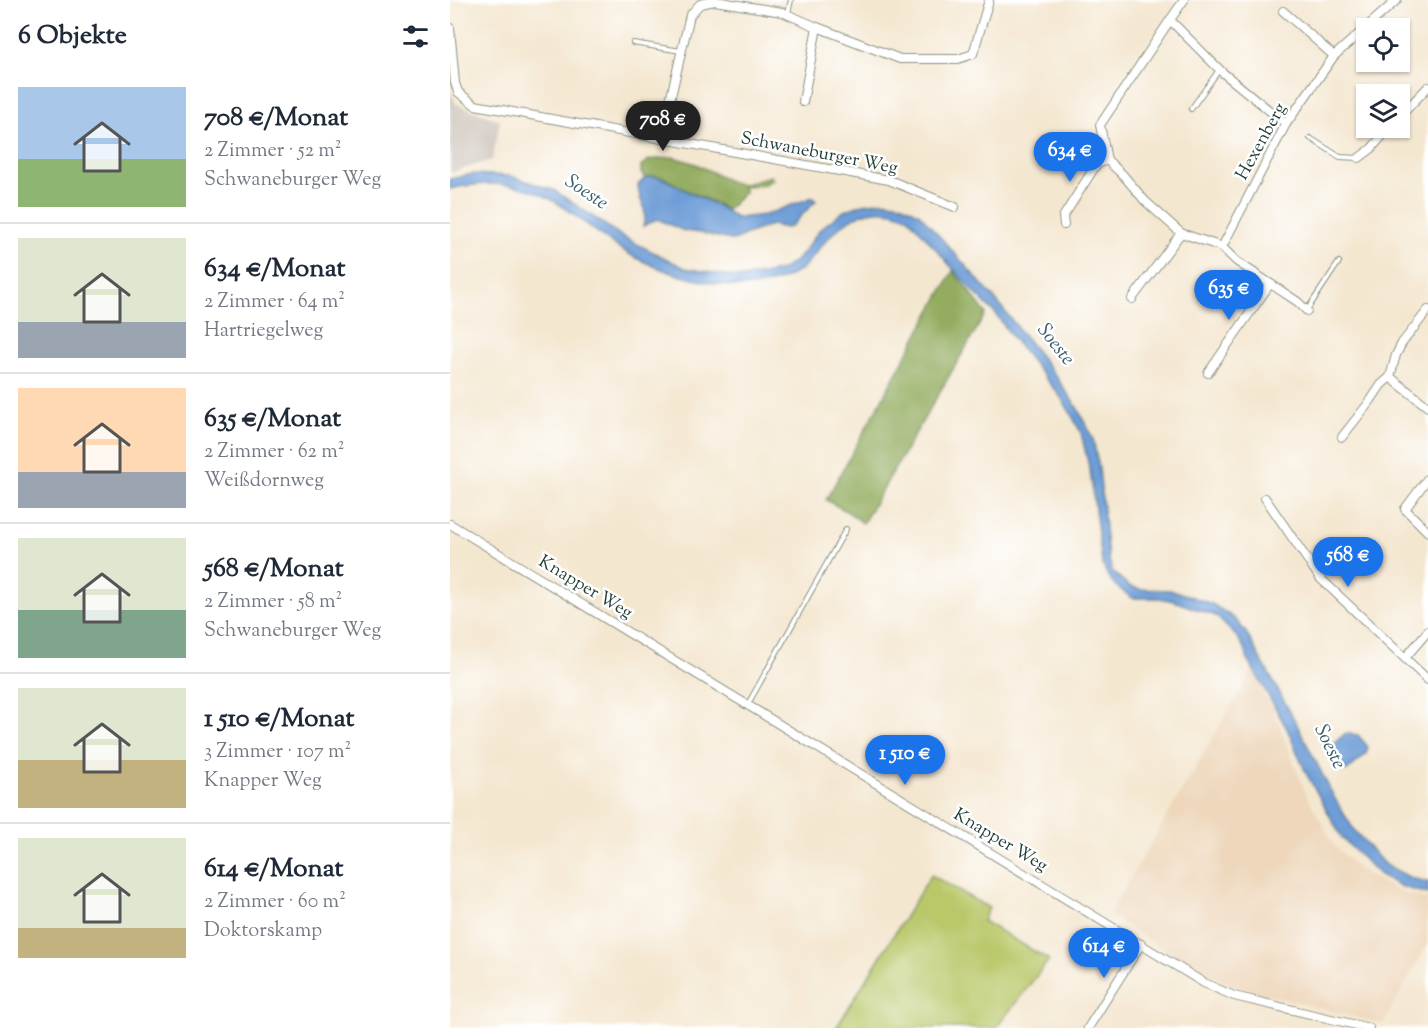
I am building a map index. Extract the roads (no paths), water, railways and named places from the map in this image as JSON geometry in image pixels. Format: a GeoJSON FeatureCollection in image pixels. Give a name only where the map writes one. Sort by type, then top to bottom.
{"type":"FeatureCollection","features":[{"type":"Feature","properties":{"kind":"street"},"geometry":{"type":"LineString","coordinates":[[660,139],[690,15],[700,4],[715,1],[788,14],[900,59],[958,59],[972,54],[989,0]]}},
{"type":"Feature","properties":{"kind":"street"},"geometry":{"type":"LineString","coordinates":[[1184,0],[1100,124],[1107,160],[1145,201],[1181,233],[1222,247],[1236,261],[1298,302],[1306,311]]}},
{"type":"Feature","properties":{"kind":"street","name":"Hexenberg"},"geometry":{"type":"LineString","coordinates":[[1222,247],[1286,124],[1334,56],[1396,0]]}},
{"type":"Feature","properties":{"kind":"street"},"geometry":{"type":"LineString","coordinates":[[1283,11],[1334,56]]}},
{"type":"Feature","properties":{"kind":"street"},"geometry":{"type":"LineString","coordinates":[[1170,20],[1220,69],[1286,124]]}},
{"type":"Feature","properties":{"kind":"street"},"geometry":{"type":"LineString","coordinates":[[803,102],[817,27]]}},
{"type":"Feature","properties":{"kind":"street","name":"Schwaneburger Weg"},"geometry":{"type":"LineString","coordinates":[[450,28],[455,83],[458,92],[475,105],[889,180],[955,207]]}},
{"type":"Feature","properties":{"kind":"street"},"geometry":{"type":"LineString","coordinates":[[1410,106],[1428,87]]}},
{"type":"Feature","properties":{"kind":"street"},"geometry":{"type":"LineString","coordinates":[[1359,158],[1380,138]]}},
{"type":"Feature","properties":{"kind":"street"},"geometry":{"type":"LineString","coordinates":[[1064,225],[1064,217],[1096,165],[1107,160]]}},
{"type":"Feature","properties":{"kind":"street"},"geometry":{"type":"LineString","coordinates":[[1132,299],[1181,233]]}},
{"type":"Feature","properties":{"kind":"street"},"geometry":{"type":"LineString","coordinates":[[1208,374],[1270,284]]}},
{"type":"Feature","properties":{"kind":"street"},"geometry":{"type":"LineString","coordinates":[[1342,437],[1381,385],[1390,377],[1402,343],[1428,310]]}},
{"type":"Feature","properties":{"kind":"street"},"geometry":{"type":"LineString","coordinates":[[1390,377],[1428,407]]}},
{"type":"Feature","properties":{"kind":"street"},"geometry":{"type":"LineString","coordinates":[[1428,478],[1405,509],[1428,532]]}},
{"type":"Feature","properties":{"kind":"street"},"geometry":{"type":"LineString","coordinates":[[1265,498],[1320,578],[1428,680]]}},
{"type":"Feature","properties":{"kind":"street","name":"Knapper Weg"},"geometry":{"type":"LineString","coordinates":[[450,524],[1218,990],[1369,1028]]}},
{"type":"Feature","properties":{"kind":"street"},"geometry":{"type":"LineString","coordinates":[[1405,658],[1428,631]]}},
{"type":"Feature","properties":{"kind":"street"},"geometry":{"type":"LineString","coordinates":[[1089,1028],[1141,944]]}},
{"type":"Feature","properties":{"kind":"lane"},"geometry":{"type":"LineString","coordinates":[[788,14],[791,0]]}},
{"type":"Feature","properties":{"kind":"lane"},"geometry":{"type":"LineString","coordinates":[[633,43],[682,51]]}},
{"type":"Feature","properties":{"kind":"lane"},"geometry":{"type":"LineString","coordinates":[[1191,109],[1220,69]]}},
{"type":"Feature","properties":{"kind":"lane"},"geometry":{"type":"LineString","coordinates":[[1310,138],[1340,157],[1359,158]]}},
{"type":"Feature","properties":{"kind":"lane"},"geometry":{"type":"LineString","coordinates":[[1306,311],[1339,262]]}},
{"type":"Feature","properties":{"kind":"lane"},"geometry":{"type":"LineString","coordinates":[[748,705],[846,529]]}},
{"type":"Feature","properties":{"kind":"water"},"geometry":{"type":"Polygon","coordinates":[[[472,174],[511,176],[554,190],[623,237],[685,268],[742,278],[782,270],[798,259],[821,228],[844,211],[863,204],[883,201],[901,204],[919,213],[995,299],[1053,372],[1078,409],[1093,439],[1099,468],[1108,557],[1113,572],[1129,586],[1139,589],[1170,590],[1187,595],[1212,604],[1234,618],[1245,631],[1354,830],[1384,864],[1411,878],[1428,882],[1428,894],[1402,887],[1380,875],[1342,838],[1306,773],[1287,729],[1247,658],[1246,651],[1238,638],[1216,616],[1174,601],[1159,598],[1132,598],[1116,586],[1108,576],[1102,563],[1090,471],[1081,433],[1070,412],[996,314],[967,285],[909,218],[883,211],[861,215],[850,220],[831,235],[797,272],[765,284],[747,287],[731,286],[687,277],[645,262],[619,248],[569,211],[540,194],[515,186],[489,184],[450,189],[450,179],[472,174]]]}},
{"type":"Feature","properties":{"kind":"water"},"geometry":{"type":"Polygon","coordinates":[[[653,176],[712,203],[736,218],[765,215],[813,197],[816,201],[790,227],[771,225],[737,240],[731,240],[684,231],[657,219],[643,226],[645,215],[638,185],[645,178],[653,176]]]}},
{"type":"Feature","properties":{"kind":"water"},"geometry":{"type":"Polygon","coordinates":[[[1346,733],[1358,735],[1368,747],[1366,754],[1347,771],[1338,764],[1331,752],[1335,742],[1346,733]]]}},
{"type":"Feature","properties":{"kind":"water label","name":"Soeste"},"geometry":{"type":"Point","coordinates":[586,193]}},
{"type":"Feature","properties":{"kind":"water label","name":"Soeste"},"geometry":{"type":"Point","coordinates":[1055,345]}},
{"type":"Feature","properties":{"kind":"water label","name":"Soeste"},"geometry":{"type":"Point","coordinates":[1329,747]}}]}
